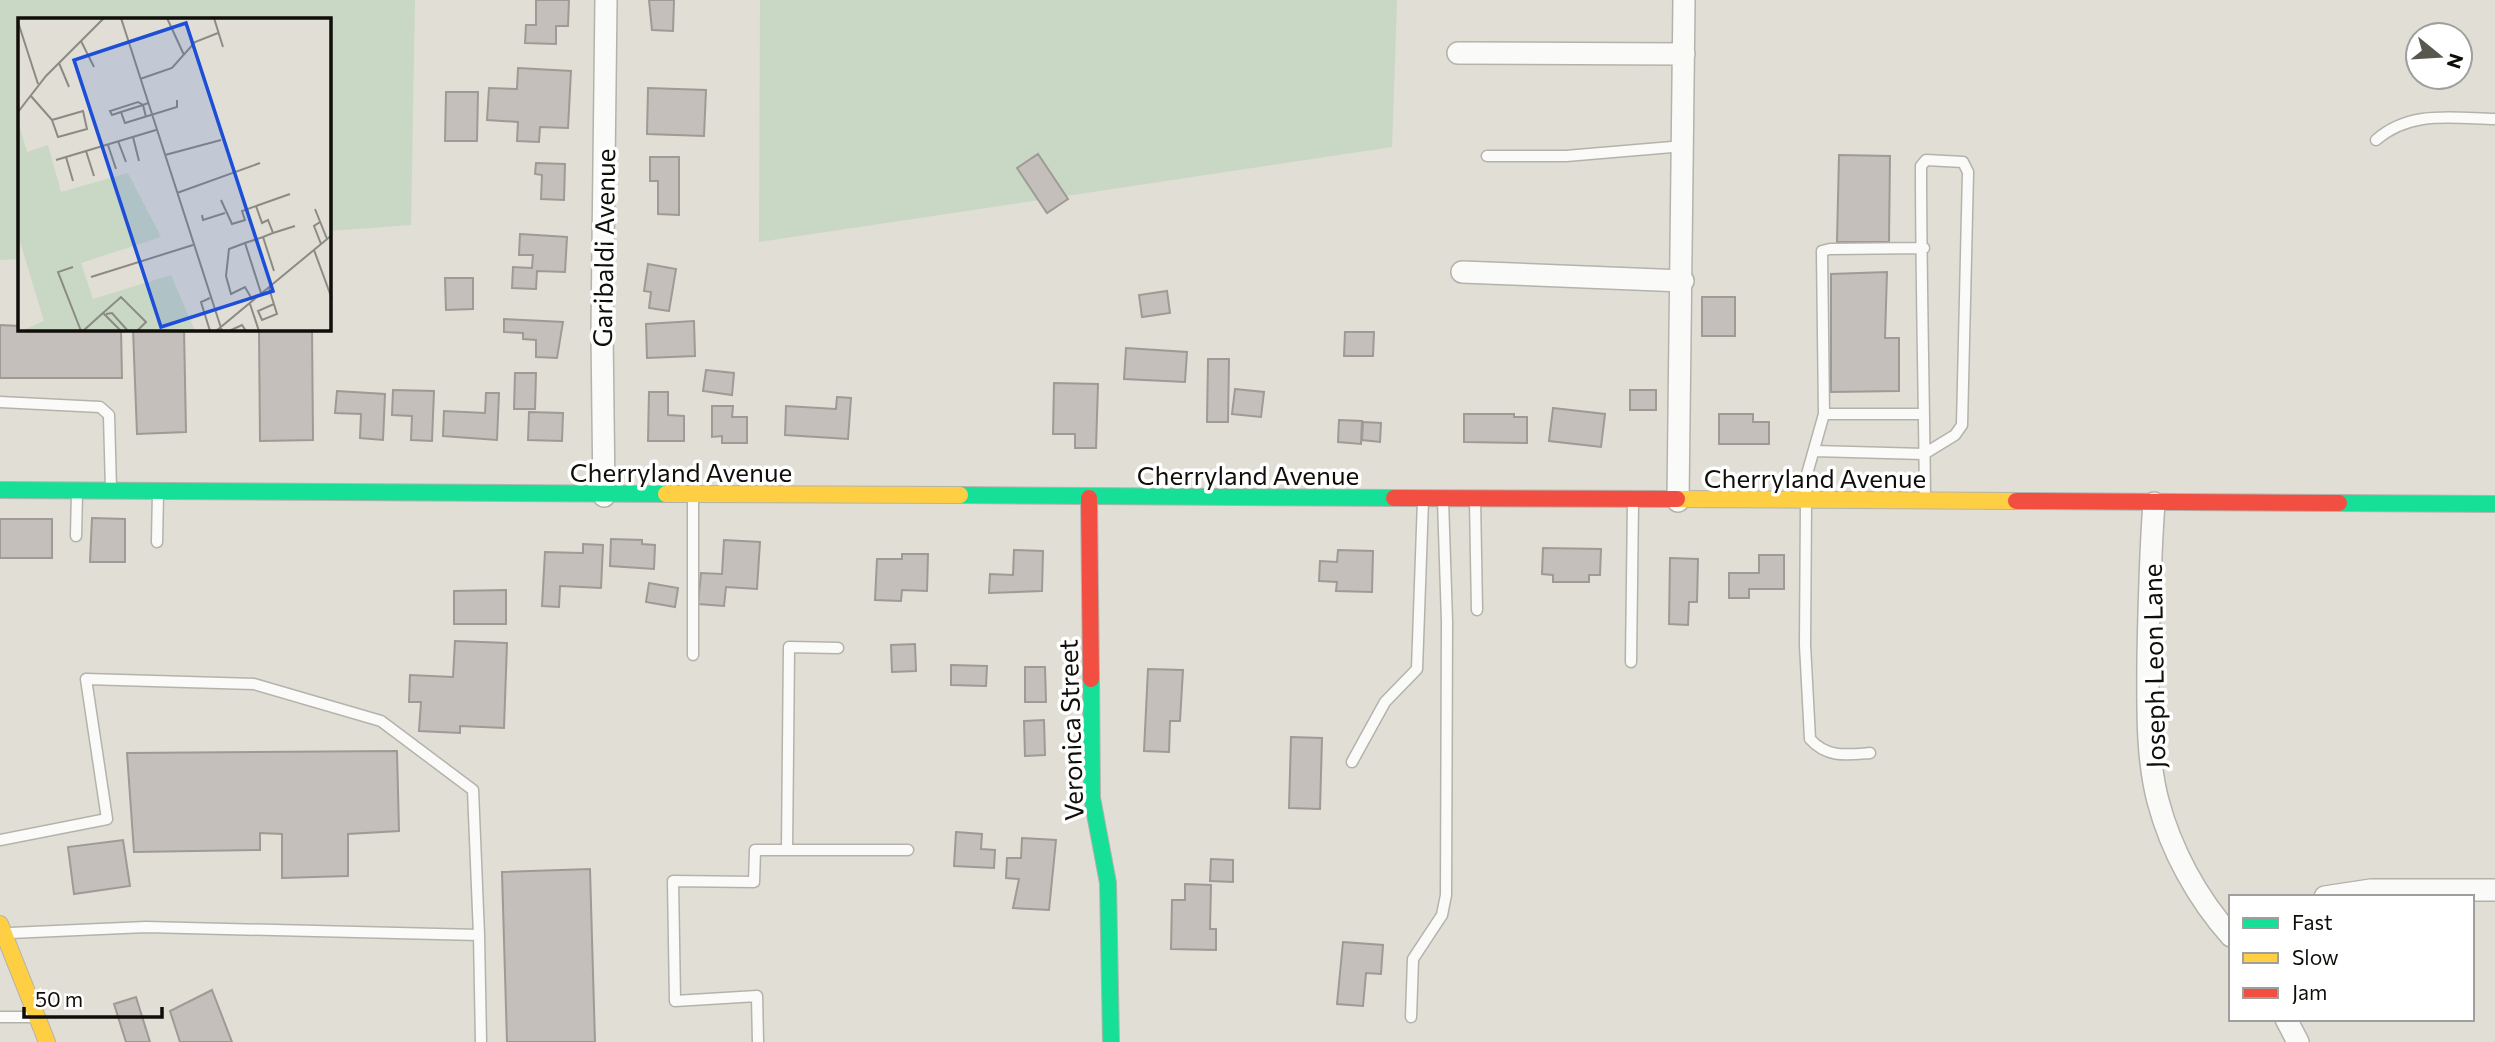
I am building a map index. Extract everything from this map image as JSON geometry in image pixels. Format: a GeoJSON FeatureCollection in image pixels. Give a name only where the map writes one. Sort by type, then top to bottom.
{"type":"FeatureCollection","features":[{"type":"Feature","properties":{"kind":"street","name":"Garibaldi Avenue"},"geometry":{"type":"LineString","coordinates":[[604,496],[602,332],[606,0]]}},
{"type":"Feature","properties":{"kind":"street"},"geometry":{"type":"LineString","coordinates":[[1678,501],[1683,281],[1684,0]]}},
{"type":"Feature","properties":{"kind":"street"},"geometry":{"type":"LineString","coordinates":[[1458,53],[1684,54]]}},
{"type":"Feature","properties":{"kind":"street"},"geometry":{"type":"LineString","coordinates":[[1462,272],[1683,281]]}},
{"type":"Feature","properties":{"kind":"street","name":"Cherryland Avenue"},"geometry":{"type":"LineString","coordinates":[[0,490],[604,496],[2495,504]]}},
{"type":"Feature","properties":{"kind":"street","name":"Veronica Street"},"geometry":{"type":"LineString","coordinates":[[1089,498],[1092,798],[1108,884],[1111,1042]]}},
{"type":"Feature","properties":{"kind":"street","name":"Joseph Leon Lane"},"geometry":{"type":"LineString","coordinates":[[2154,503],[2148,692],[2151,759],[2158,801],[2172,843],[2193,884],[2229,933]]}},
{"type":"Feature","properties":{"kind":"street"},"geometry":{"type":"LineString","coordinates":[[2338,895],[2371,890],[2495,891]]}},
{"type":"Feature","properties":{"kind":"street"},"geometry":{"type":"LineString","coordinates":[[2,929],[47,1042]]}},
{"type":"Feature","properties":{"kind":"street"},"geometry":{"type":"LineString","coordinates":[[2287,1021],[2298,1042]]}},
{"type":"Feature","properties":{"kind":"lane"},"geometry":{"type":"LineString","coordinates":[[2376,140],[2388,130],[2416,117],[2495,119]]}},
{"type":"Feature","properties":{"kind":"lane"},"geometry":{"type":"LineString","coordinates":[[1487,156],[1566,156],[1684,146]]}},
{"type":"Feature","properties":{"kind":"lane"},"geometry":{"type":"LineString","coordinates":[[1814,451],[1924,454],[1955,435],[1962,425],[1968,172],[1963,162],[1922,161],[1924,248],[1924,454],[1925,503]]}},
{"type":"Feature","properties":{"kind":"lane"},"geometry":{"type":"LineString","coordinates":[[1870,753],[1830,754],[1819,749],[1810,739],[1805,645],[1806,502],[1807,474],[1824,414],[1822,251],[1924,248]]}},
{"type":"Feature","properties":{"kind":"lane"},"geometry":{"type":"LineString","coordinates":[[0,402],[100,407],[109,415],[111,493]]}},
{"type":"Feature","properties":{"kind":"lane"},"geometry":{"type":"LineString","coordinates":[[1824,414],[1924,414]]}},
{"type":"Feature","properties":{"kind":"lane"},"geometry":{"type":"LineString","coordinates":[[76,536],[77,492]]}},
{"type":"Feature","properties":{"kind":"lane"},"geometry":{"type":"LineString","coordinates":[[157,542],[158,493]]}},
{"type":"Feature","properties":{"kind":"lane"},"geometry":{"type":"LineString","coordinates":[[693,496],[693,654]]}},
{"type":"Feature","properties":{"kind":"lane"},"geometry":{"type":"LineString","coordinates":[[1352,762],[1385,702],[1417,669],[1423,500]]}},
{"type":"Feature","properties":{"kind":"lane"},"geometry":{"type":"LineString","coordinates":[[1411,1017],[1413,959],[1442,915],[1446,895],[1447,621],[1443,500]]}},
{"type":"Feature","properties":{"kind":"lane"},"geometry":{"type":"LineString","coordinates":[[1475,500],[1477,610]]}},
{"type":"Feature","properties":{"kind":"lane"},"geometry":{"type":"LineString","coordinates":[[1631,662],[1633,501]]}},
{"type":"Feature","properties":{"kind":"lane"},"geometry":{"type":"LineString","coordinates":[[787,850],[789,647],[838,648]]}},
{"type":"Feature","properties":{"kind":"lane"},"geometry":{"type":"LineString","coordinates":[[0,840],[107,819],[86,679],[254,684],[381,721],[473,790],[481,1042]]}},
{"type":"Feature","properties":{"kind":"lane"},"geometry":{"type":"LineString","coordinates":[[758,1042],[757,996],[675,1001],[673,881],[754,881],[755,850],[908,850]]}},
{"type":"Feature","properties":{"kind":"lane"},"geometry":{"type":"LineString","coordinates":[[2,929],[146,927],[479,935]]}},
{"type":"Feature","properties":{"kind":"lane"},"geometry":{"type":"LineString","coordinates":[[0,1017],[37,1017]]}},
{"type":"Feature","properties":{"kind":"green space"},"geometry":{"type":"Polygon","coordinates":[[[0,0],[415,0],[411,225],[331,231],[331,18],[18,18],[18,259],[0,260],[0,0]]]}},
{"type":"Feature","properties":{"kind":"green space"},"geometry":{"type":"Polygon","coordinates":[[[760,0],[1397,0],[1392,147],[759,242],[760,0]]]}},
{"type":"Feature","properties":{"kind":"building"},"geometry":{"type":"Polygon","coordinates":[[[536,0],[569,0],[568,26],[556,26],[556,44],[525,43],[526,25],[536,25],[536,0]]]}},
{"type":"Feature","properties":{"kind":"building"},"geometry":{"type":"Polygon","coordinates":[[[649,0],[674,0],[673,31],[652,30],[649,0]]]}},
{"type":"Feature","properties":{"kind":"building"},"geometry":{"type":"Polygon","coordinates":[[[518,68],[571,71],[568,128],[540,127],[539,142],[517,141],[518,122],[487,120],[489,88],[517,89],[518,68]]]}},
{"type":"Feature","properties":{"kind":"building"},"geometry":{"type":"Polygon","coordinates":[[[648,88],[706,90],[704,136],[647,134],[648,88]]]}},
{"type":"Feature","properties":{"kind":"building"},"geometry":{"type":"Polygon","coordinates":[[[446,92],[478,92],[477,141],[445,141],[446,92]]]}},
{"type":"Feature","properties":{"kind":"building"},"geometry":{"type":"Polygon","coordinates":[[[1038,154],[1068,199],[1047,213],[1017,168],[1038,154]]]}},
{"type":"Feature","properties":{"kind":"building"},"geometry":{"type":"Polygon","coordinates":[[[1839,155],[1890,156],[1889,242],[1837,242],[1839,155]]]}},
{"type":"Feature","properties":{"kind":"building"},"geometry":{"type":"Polygon","coordinates":[[[650,157],[679,157],[679,215],[658,214],[658,181],[650,181],[650,157]]]}},
{"type":"Feature","properties":{"kind":"building"},"geometry":{"type":"Polygon","coordinates":[[[536,163],[565,164],[564,200],[541,199],[542,175],[535,174],[536,163]]]}},
{"type":"Feature","properties":{"kind":"building"},"geometry":{"type":"Polygon","coordinates":[[[520,234],[567,237],[565,272],[537,271],[536,289],[512,288],[513,267],[532,268],[533,255],[519,255],[520,234]]]}},
{"type":"Feature","properties":{"kind":"building"},"geometry":{"type":"Polygon","coordinates":[[[648,264],[676,269],[669,311],[649,308],[651,292],[644,291],[648,264]]]}},
{"type":"Feature","properties":{"kind":"building"},"geometry":{"type":"Polygon","coordinates":[[[1887,272],[1885,338],[1899,338],[1899,391],[1831,392],[1831,274],[1887,272]]]}},
{"type":"Feature","properties":{"kind":"building"},"geometry":{"type":"Polygon","coordinates":[[[445,278],[473,278],[473,309],[446,310],[445,278]]]}},
{"type":"Feature","properties":{"kind":"building"},"geometry":{"type":"Polygon","coordinates":[[[1167,291],[1170,313],[1142,317],[1139,295],[1167,291]]]}},
{"type":"Feature","properties":{"kind":"building"},"geometry":{"type":"Polygon","coordinates":[[[1702,297],[1735,297],[1735,336],[1702,336],[1702,297]]]}},
{"type":"Feature","properties":{"kind":"building"},"geometry":{"type":"Polygon","coordinates":[[[504,319],[563,322],[557,358],[536,357],[536,340],[523,339],[523,333],[504,332],[504,319]]]}},
{"type":"Feature","properties":{"kind":"building"},"geometry":{"type":"Polygon","coordinates":[[[694,321],[695,356],[647,358],[646,324],[694,321]]]}},
{"type":"Feature","properties":{"kind":"building"},"geometry":{"type":"Polygon","coordinates":[[[0,325],[18,326],[18,331],[121,331],[122,378],[0,378],[0,325]]]}},
{"type":"Feature","properties":{"kind":"building"},"geometry":{"type":"Polygon","coordinates":[[[133,331],[184,331],[186,432],[137,434],[133,331]]]}},
{"type":"Feature","properties":{"kind":"building"},"geometry":{"type":"Polygon","coordinates":[[[259,331],[312,331],[313,440],[260,441],[259,331]]]}},
{"type":"Feature","properties":{"kind":"building"},"geometry":{"type":"Polygon","coordinates":[[[1345,332],[1374,332],[1373,356],[1344,356],[1345,332]]]}},
{"type":"Feature","properties":{"kind":"building"},"geometry":{"type":"Polygon","coordinates":[[[1126,348],[1187,352],[1185,382],[1124,379],[1126,348]]]}},
{"type":"Feature","properties":{"kind":"building"},"geometry":{"type":"Polygon","coordinates":[[[1208,359],[1229,359],[1228,422],[1207,422],[1208,359]]]}},
{"type":"Feature","properties":{"kind":"building"},"geometry":{"type":"Polygon","coordinates":[[[706,370],[734,373],[732,395],[703,391],[706,370]]]}},
{"type":"Feature","properties":{"kind":"building"},"geometry":{"type":"Polygon","coordinates":[[[515,373],[536,373],[535,409],[514,409],[515,373]]]}},
{"type":"Feature","properties":{"kind":"building"},"geometry":{"type":"Polygon","coordinates":[[[1054,383],[1098,384],[1096,448],[1075,448],[1075,434],[1053,434],[1054,383]]]}},
{"type":"Feature","properties":{"kind":"building"},"geometry":{"type":"Polygon","coordinates":[[[1235,389],[1264,392],[1261,417],[1232,414],[1235,389]]]}},
{"type":"Feature","properties":{"kind":"building"},"geometry":{"type":"Polygon","coordinates":[[[393,390],[434,391],[432,441],[411,440],[412,416],[392,415],[393,390]]]}},
{"type":"Feature","properties":{"kind":"building"},"geometry":{"type":"Polygon","coordinates":[[[1630,390],[1656,390],[1656,410],[1630,410],[1630,390]]]}},
{"type":"Feature","properties":{"kind":"building"},"geometry":{"type":"Polygon","coordinates":[[[337,391],[385,394],[383,440],[360,438],[361,414],[335,413],[337,391]]]}},
{"type":"Feature","properties":{"kind":"building"},"geometry":{"type":"Polygon","coordinates":[[[649,392],[668,392],[668,415],[684,416],[684,441],[648,441],[649,392]]]}},
{"type":"Feature","properties":{"kind":"building"},"geometry":{"type":"Polygon","coordinates":[[[486,393],[499,393],[497,440],[443,436],[444,411],[485,413],[486,393]]]}},
{"type":"Feature","properties":{"kind":"building"},"geometry":{"type":"Polygon","coordinates":[[[837,397],[851,398],[848,439],[785,435],[786,406],[836,409],[837,397]]]}},
{"type":"Feature","properties":{"kind":"building"},"geometry":{"type":"Polygon","coordinates":[[[712,406],[733,406],[732,417],[747,417],[747,443],[722,443],[722,436],[712,437],[712,406]]]}},
{"type":"Feature","properties":{"kind":"building"},"geometry":{"type":"Polygon","coordinates":[[[1553,408],[1605,414],[1601,447],[1549,441],[1553,408]]]}},
{"type":"Feature","properties":{"kind":"building"},"geometry":{"type":"Polygon","coordinates":[[[529,412],[563,413],[562,441],[528,440],[529,412]]]}},
{"type":"Feature","properties":{"kind":"building"},"geometry":{"type":"Polygon","coordinates":[[[1464,414],[1514,414],[1514,417],[1527,417],[1527,443],[1464,442],[1464,414]]]}},
{"type":"Feature","properties":{"kind":"building"},"geometry":{"type":"Polygon","coordinates":[[[1719,414],[1753,414],[1753,422],[1769,422],[1769,444],[1719,444],[1719,414]]]}},
{"type":"Feature","properties":{"kind":"building"},"geometry":{"type":"Polygon","coordinates":[[[1339,420],[1362,421],[1361,444],[1338,442],[1339,420]]]}},
{"type":"Feature","properties":{"kind":"building"},"geometry":{"type":"Polygon","coordinates":[[[1363,422],[1381,423],[1380,442],[1362,440],[1363,422]]]}},
{"type":"Feature","properties":{"kind":"building"},"geometry":{"type":"Polygon","coordinates":[[[92,518],[125,519],[125,562],[90,562],[92,518]]]}},
{"type":"Feature","properties":{"kind":"building"},"geometry":{"type":"Polygon","coordinates":[[[0,519],[52,519],[52,558],[0,558],[0,519]]]}},
{"type":"Feature","properties":{"kind":"building"},"geometry":{"type":"Polygon","coordinates":[[[611,539],[642,540],[642,544],[655,545],[654,569],[610,566],[611,539]]]}},
{"type":"Feature","properties":{"kind":"building"},"geometry":{"type":"Polygon","coordinates":[[[724,540],[760,542],[757,589],[726,587],[724,606],[698,604],[701,573],[722,574],[724,540]]]}},
{"type":"Feature","properties":{"kind":"building"},"geometry":{"type":"Polygon","coordinates":[[[583,544],[603,545],[601,588],[560,586],[559,607],[542,606],[545,552],[583,553],[583,544]]]}},
{"type":"Feature","properties":{"kind":"building"},"geometry":{"type":"Polygon","coordinates":[[[1543,548],[1601,549],[1600,575],[1589,575],[1589,582],[1553,582],[1553,575],[1542,574],[1543,548]]]}},
{"type":"Feature","properties":{"kind":"building"},"geometry":{"type":"Polygon","coordinates":[[[1014,550],[1043,551],[1042,591],[989,593],[990,574],[1013,575],[1014,550]]]}},
{"type":"Feature","properties":{"kind":"building"},"geometry":{"type":"Polygon","coordinates":[[[1338,550],[1373,551],[1372,592],[1336,591],[1337,582],[1319,581],[1320,561],[1337,562],[1338,550]]]}},
{"type":"Feature","properties":{"kind":"building"},"geometry":{"type":"Polygon","coordinates":[[[902,554],[928,554],[927,591],[902,590],[901,601],[875,600],[877,559],[902,559],[902,554]]]}},
{"type":"Feature","properties":{"kind":"building"},"geometry":{"type":"Polygon","coordinates":[[[1759,555],[1784,555],[1784,589],[1749,589],[1749,598],[1729,598],[1729,573],[1759,573],[1759,555]]]}},
{"type":"Feature","properties":{"kind":"building"},"geometry":{"type":"Polygon","coordinates":[[[1670,558],[1698,559],[1697,602],[1689,602],[1688,625],[1669,624],[1670,558]]]}},
{"type":"Feature","properties":{"kind":"building"},"geometry":{"type":"Polygon","coordinates":[[[649,583],[678,588],[675,607],[646,602],[649,583]]]}},
{"type":"Feature","properties":{"kind":"building"},"geometry":{"type":"Polygon","coordinates":[[[506,590],[506,624],[454,624],[454,591],[506,590]]]}},
{"type":"Feature","properties":{"kind":"building"},"geometry":{"type":"Polygon","coordinates":[[[455,641],[507,643],[504,728],[460,726],[460,733],[419,731],[421,702],[409,702],[410,675],[453,677],[455,641]]]}},
{"type":"Feature","properties":{"kind":"building"},"geometry":{"type":"Polygon","coordinates":[[[915,644],[916,671],[892,672],[891,645],[915,644]]]}},
{"type":"Feature","properties":{"kind":"building"},"geometry":{"type":"Polygon","coordinates":[[[951,665],[987,666],[986,686],[951,685],[951,665]]]}},
{"type":"Feature","properties":{"kind":"building"},"geometry":{"type":"Polygon","coordinates":[[[1025,667],[1045,667],[1046,702],[1025,702],[1025,667]]]}},
{"type":"Feature","properties":{"kind":"building"},"geometry":{"type":"Polygon","coordinates":[[[1148,669],[1183,670],[1180,721],[1170,721],[1169,752],[1144,751],[1148,669]]]}},
{"type":"Feature","properties":{"kind":"building"},"geometry":{"type":"Polygon","coordinates":[[[1044,720],[1045,755],[1025,756],[1024,721],[1044,720]]]}},
{"type":"Feature","properties":{"kind":"building"},"geometry":{"type":"Polygon","coordinates":[[[1291,737],[1322,738],[1320,809],[1289,808],[1291,737]]]}},
{"type":"Feature","properties":{"kind":"building"},"geometry":{"type":"Polygon","coordinates":[[[397,751],[399,831],[348,834],[348,876],[282,878],[282,834],[260,833],[260,850],[134,852],[127,753],[397,751]]]}},
{"type":"Feature","properties":{"kind":"building"},"geometry":{"type":"Polygon","coordinates":[[[956,832],[982,834],[981,849],[995,850],[994,868],[954,866],[956,832]]]}},
{"type":"Feature","properties":{"kind":"building"},"geometry":{"type":"Polygon","coordinates":[[[1022,838],[1056,840],[1049,910],[1013,908],[1019,879],[1006,878],[1007,858],[1021,858],[1022,838]]]}},
{"type":"Feature","properties":{"kind":"building"},"geometry":{"type":"Polygon","coordinates":[[[123,840],[130,886],[74,894],[68,847],[123,840]]]}},
{"type":"Feature","properties":{"kind":"building"},"geometry":{"type":"Polygon","coordinates":[[[1211,859],[1233,860],[1233,882],[1210,881],[1211,859]]]}},
{"type":"Feature","properties":{"kind":"building"},"geometry":{"type":"Polygon","coordinates":[[[590,869],[595,1042],[507,1042],[502,872],[590,869]]]}},
{"type":"Feature","properties":{"kind":"building"},"geometry":{"type":"Polygon","coordinates":[[[1185,884],[1211,885],[1210,929],[1216,929],[1216,950],[1171,949],[1172,900],[1185,900],[1185,884]]]}},
{"type":"Feature","properties":{"kind":"building"},"geometry":{"type":"Polygon","coordinates":[[[1343,942],[1383,945],[1381,974],[1366,973],[1363,1006],[1337,1004],[1343,942]]]}},
{"type":"Feature","properties":{"kind":"building"},"geometry":{"type":"Polygon","coordinates":[[[212,990],[232,1042],[180,1042],[170,1011],[212,990]]]}},
{"type":"Feature","properties":{"kind":"building"},"geometry":{"type":"Polygon","coordinates":[[[136,997],[150,1042],[126,1042],[114,1004],[136,997]]]}},
{"type":"Feature","properties":{"kind":"traffic: fast"},"geometry":{"type":"LineString","coordinates":[[0,490],[666,494]]}},
{"type":"Feature","properties":{"kind":"traffic: fast"},"geometry":{"type":"LineString","coordinates":[[960,495],[1394,498]]}},
{"type":"Feature","properties":{"kind":"traffic: fast"},"geometry":{"type":"LineString","coordinates":[[2339,503],[2495,504]]}},
{"type":"Feature","properties":{"kind":"traffic: fast"},"geometry":{"type":"LineString","coordinates":[[1091,679],[1092,798],[1108,883],[1111,1042]]}},
{"type":"Feature","properties":{"kind":"traffic: slow"},"geometry":{"type":"LineString","coordinates":[[666,494],[960,495]]}},
{"type":"Feature","properties":{"kind":"traffic: slow"},"geometry":{"type":"LineString","coordinates":[[1677,499],[2016,501]]}},
{"type":"Feature","properties":{"kind":"traffic: slow"},"geometry":{"type":"LineString","coordinates":[[0,924],[47,1042]]}},
{"type":"Feature","properties":{"kind":"traffic: jam"},"geometry":{"type":"LineString","coordinates":[[1089,498],[1091,679]]}},
{"type":"Feature","properties":{"kind":"traffic: jam"},"geometry":{"type":"LineString","coordinates":[[1394,498],[1677,499]]}},
{"type":"Feature","properties":{"kind":"traffic: jam"},"geometry":{"type":"LineString","coordinates":[[2016,501],[2339,503]]}}]}
